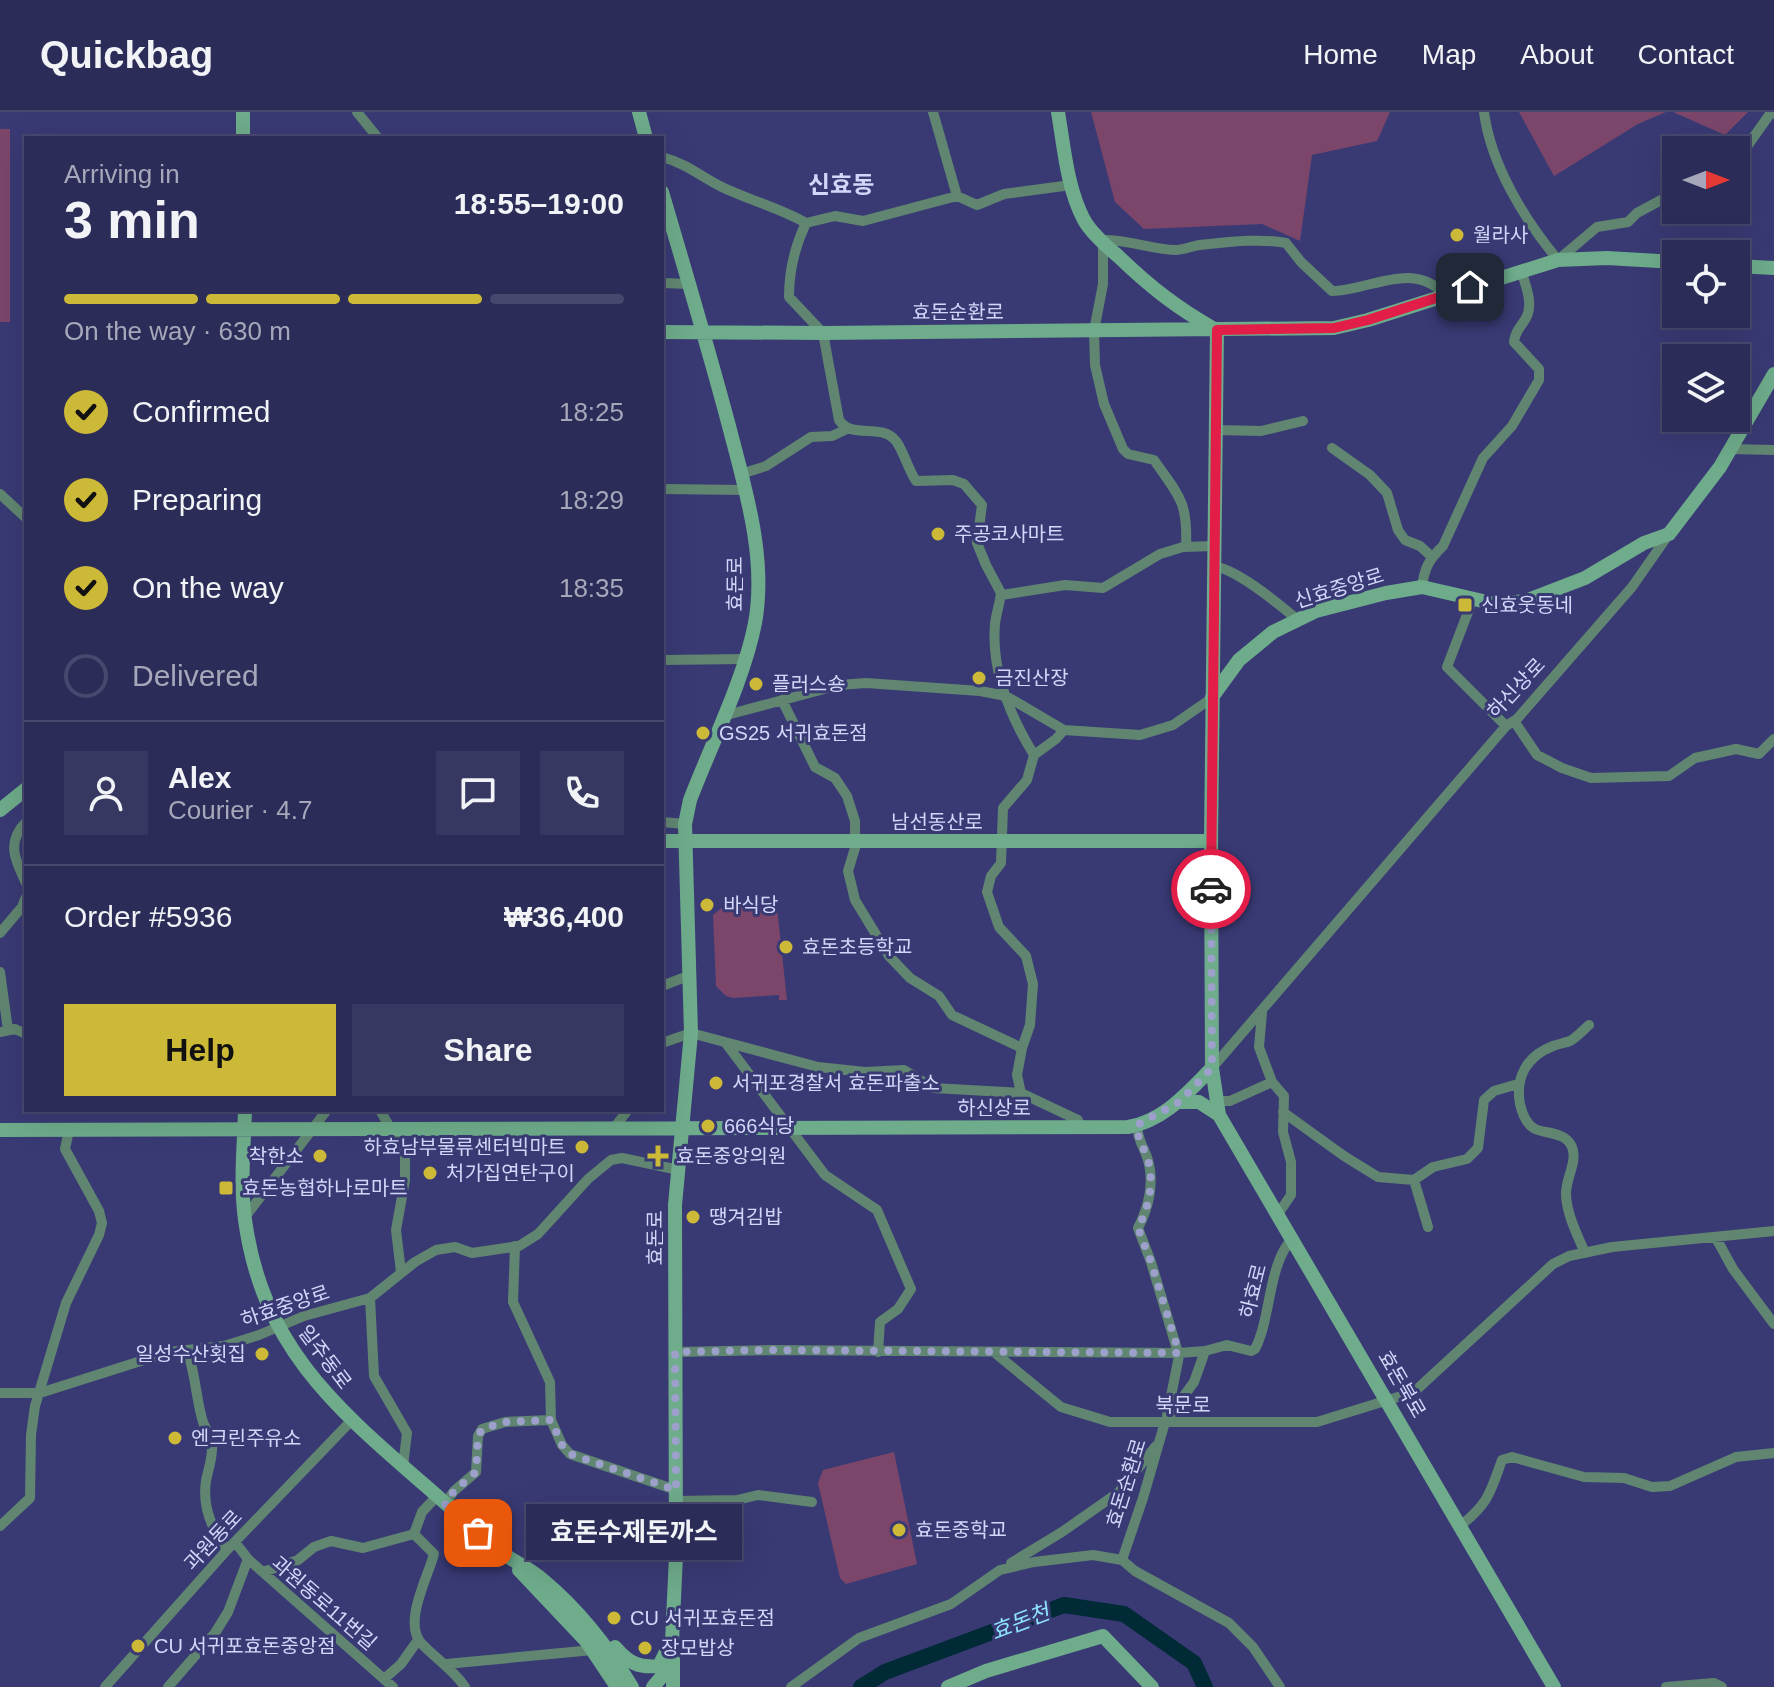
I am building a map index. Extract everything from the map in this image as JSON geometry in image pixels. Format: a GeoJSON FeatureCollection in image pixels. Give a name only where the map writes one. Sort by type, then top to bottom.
{"type":"FeatureCollection","features":[{"type":"Feature","properties":{"kind":"street"},"geometry":{"type":"LineString","coordinates":[[243,112],[243,136]]}},
{"type":"Feature","properties":{"kind":"street"},"geometry":{"type":"LineString","coordinates":[[357,112],[376,136]]}},
{"type":"Feature","properties":{"kind":"street"},"geometry":{"type":"LineString","coordinates":[[639,112],[645,136]]}},
{"type":"Feature","properties":{"kind":"street"},"geometry":{"type":"LineString","coordinates":[[933,112],[957,196]]}},
{"type":"Feature","properties":{"kind":"street"},"geometry":{"type":"LineString","coordinates":[[1058,112],[1071,185],[1085,221],[1102,242],[1156,292],[1178,309],[1217,330],[1211,841],[1212,1068],[1218,1108]]}},
{"type":"Feature","properties":{"kind":"street"},"geometry":{"type":"LineString","coordinates":[[1484,112],[1487,134],[1509,186],[1542,241],[1558,260],[1597,227],[1628,222],[1637,213],[1662,200]]}},
{"type":"Feature","properties":{"kind":"street"},"geometry":{"type":"LineString","coordinates":[[1750,142],[1770,114],[1774,113]]}},
{"type":"Feature","properties":{"kind":"street"},"geometry":{"type":"LineString","coordinates":[[664,158],[683,163],[721,187],[780,208],[806,223],[835,216],[863,221],[957,196],[977,205],[1004,194],[1071,185]]}},
{"type":"Feature","properties":{"kind":"street","name":"효돈로"},"geometry":{"type":"LineString","coordinates":[[653,1687],[663,1675],[672,1641],[676,1495],[675,1205],[691,1033],[685,824],[690,800],[745,659],[755,621],[758,568],[741,474],[704,331],[664,199]]}},
{"type":"Feature","properties":{"kind":"street"},"geometry":{"type":"LineString","coordinates":[[806,223],[795,254],[789,297],[823,333],[842,426],[861,432],[883,431],[896,441],[916,481],[953,480],[964,484],[982,505],[977,543],[1002,594],[995,624],[998,671],[1006,696],[1034,755]]}},
{"type":"Feature","properties":{"kind":"street"},"geometry":{"type":"LineString","coordinates":[[1102,242],[1120,240],[1179,250],[1249,239],[1277,241],[1286,243],[1332,291],[1396,278],[1424,281],[1436,286],[1445,295]]}},
{"type":"Feature","properties":{"kind":"street"},"geometry":{"type":"LineString","coordinates":[[1102,242],[1103,284],[1094,331],[1095,365],[1115,434],[1123,449],[1128,454],[1154,460],[1181,500],[1187,519],[1186,547]]}},
{"type":"Feature","properties":{"kind":"street","name":"효돈순환로"},"geometry":{"type":"LineString","coordinates":[[664,332],[1334,328],[1558,260],[1607,258],[1662,261]]}},
{"type":"Feature","properties":{"kind":"street"},"geometry":{"type":"LineString","coordinates":[[1750,267],[1774,268]]}},
{"type":"Feature","properties":{"kind":"street"},"geometry":{"type":"LineString","coordinates":[[1422,587],[1424,570],[1448,537],[1483,458],[1512,426],[1539,380],[1539,369],[1514,342],[1529,307],[1521,270]]}},
{"type":"Feature","properties":{"kind":"street"},"geometry":{"type":"LineString","coordinates":[[664,283],[690,284]]}},
{"type":"Feature","properties":{"kind":"street","name":"하신상로"},"geometry":{"type":"LineString","coordinates":[[0,1130],[315,1127],[1079,1128],[1137,1125],[1179,1102],[1212,1068],[1632,587],[1720,467],[1774,374]]}},
{"type":"Feature","properties":{"kind":"street"},"geometry":{"type":"LineString","coordinates":[[1216,430],[1261,431],[1303,421]]}},
{"type":"Feature","properties":{"kind":"street"},"geometry":{"type":"LineString","coordinates":[[741,474],[766,466],[811,437],[832,436],[849,428]]}},
{"type":"Feature","properties":{"kind":"street"},"geometry":{"type":"LineString","coordinates":[[1332,448],[1370,475],[1387,493],[1398,530],[1405,540],[1420,546],[1432,557]]}},
{"type":"Feature","properties":{"kind":"street"},"geometry":{"type":"LineString","coordinates":[[1730,449],[1774,450]]}},
{"type":"Feature","properties":{"kind":"street"},"geometry":{"type":"LineString","coordinates":[[664,489],[745,490]]}},
{"type":"Feature","properties":{"kind":"street"},"geometry":{"type":"LineString","coordinates":[[0,494],[24,516]]}},
{"type":"Feature","properties":{"kind":"street","name":"신효중앙로"},"geometry":{"type":"LineString","coordinates":[[723,717],[839,685],[866,683],[952,688],[1006,696],[1064,730],[1140,735],[1157,732],[1193,713],[1212,698],[1239,660],[1273,632],[1316,611],[1422,587],[1496,604],[1525,601],[1585,578],[1644,543],[1669,534]]}},
{"type":"Feature","properties":{"kind":"street"},"geometry":{"type":"LineString","coordinates":[[1002,594],[1065,585],[1103,588],[1160,554],[1186,547],[1214,546]]}},
{"type":"Feature","properties":{"kind":"street"},"geometry":{"type":"LineString","coordinates":[[1214,567],[1222,567],[1258,589],[1298,620]]}},
{"type":"Feature","properties":{"kind":"street"},"geometry":{"type":"LineString","coordinates":[[1473,599],[1447,667],[1510,724],[1537,755],[1562,768],[1591,778],[1669,776],[1695,758],[1717,752],[1736,749],[1759,754],[1774,739]]}},
{"type":"Feature","properties":{"kind":"street"},"geometry":{"type":"LineString","coordinates":[[664,660],[745,659]]}},
{"type":"Feature","properties":{"kind":"street"},"geometry":{"type":"LineString","coordinates":[[782,700],[815,767],[835,778],[847,796],[855,821],[855,841],[848,871],[855,900],[889,956],[910,978],[939,996],[952,1015],[1022,1048]]}},
{"type":"Feature","properties":{"kind":"street"},"geometry":{"type":"LineString","coordinates":[[1021,1093],[1017,1075],[1030,1025],[1033,984],[1026,956],[999,927],[987,892],[991,876],[1001,863],[1003,808],[1027,780],[1034,755],[1064,730]]}},
{"type":"Feature","properties":{"kind":"street"},"geometry":{"type":"LineString","coordinates":[[0,810],[24,791]]}},
{"type":"Feature","properties":{"kind":"street"},"geometry":{"type":"LineString","coordinates":[[664,822],[685,824]]}},
{"type":"Feature","properties":{"kind":"street"},"geometry":{"type":"LineString","coordinates":[[24,825],[13,841],[14,858],[24,879]]}},
{"type":"Feature","properties":{"kind":"street","name":"남선동산로"},"geometry":{"type":"LineString","coordinates":[[664,841],[1211,841]]}},
{"type":"Feature","properties":{"kind":"street"},"geometry":{"type":"LineString","coordinates":[[0,933],[24,902]]}},
{"type":"Feature","properties":{"kind":"street"},"geometry":{"type":"LineString","coordinates":[[0,972],[4,1031],[15,1029],[24,1033]]}},
{"type":"Feature","properties":{"kind":"street"},"geometry":{"type":"LineString","coordinates":[[664,985],[688,976]]}},
{"type":"Feature","properties":{"kind":"street"},"geometry":{"type":"LineString","coordinates":[[1263,1010],[1259,1047],[1272,1082],[1284,1096],[1283,1132],[1291,1162],[1291,1195],[1278,1214]]}},
{"type":"Feature","properties":{"kind":"street"},"geometry":{"type":"LineString","coordinates":[[1585,1253],[1568,1211],[1565,1192],[1574,1158],[1572,1146],[1567,1139],[1528,1124],[1521,1109],[1518,1084],[1523,1071],[1538,1053],[1570,1041],[1589,1025]]}},
{"type":"Feature","properties":{"kind":"street"},"geometry":{"type":"LineString","coordinates":[[664,1042],[691,1033],[818,1067],[865,1072],[904,1070],[933,1088],[1021,1093],[1078,1120],[1079,1128]]}},
{"type":"Feature","properties":{"kind":"street"},"geometry":{"type":"LineString","coordinates":[[725,1042],[825,1175],[877,1210],[911,1289],[898,1309],[880,1322],[878,1352]]}},
{"type":"Feature","properties":{"kind":"street"},"geometry":{"type":"LineString","coordinates":[[1179,1102],[1199,1102],[1218,1108],[1272,1082]]}},
{"type":"Feature","properties":{"kind":"street"},"geometry":{"type":"LineString","coordinates":[[1283,1112],[1378,1177],[1414,1180],[1433,1167],[1467,1159],[1478,1148],[1484,1100],[1494,1091],[1518,1084]]}},
{"type":"Feature","properties":{"kind":"street","name":"효돈북로"},"geometry":{"type":"LineString","coordinates":[[1218,1108],[1554,1687]]}},
{"type":"Feature","properties":{"kind":"street","name":"일주동로"},"geometry":{"type":"LineString","coordinates":[[245,1112],[245,1217],[257,1271],[279,1328],[312,1378],[351,1421],[508,1558],[593,1650],[617,1687]]}},
{"type":"Feature","properties":{"kind":"street"},"geometry":{"type":"LineString","coordinates":[[245,1217],[326,1112]]}},
{"type":"Feature","properties":{"kind":"street"},"geometry":{"type":"LineString","coordinates":[[381,1112],[405,1154],[405,1180],[396,1230],[401,1272]]}},
{"type":"Feature","properties":{"kind":"street"},"geometry":{"type":"LineString","coordinates":[[613,1129],[626,1112]]}},
{"type":"Feature","properties":{"kind":"street"},"geometry":{"type":"LineString","coordinates":[[1137,1125],[1137,1136],[1146,1157],[1150,1182],[1145,1214],[1138,1228],[1179,1353],[1165,1422]]}},
{"type":"Feature","properties":{"kind":"street"},"geometry":{"type":"LineString","coordinates":[[0,1526],[30,1498],[31,1435],[51,1346],[66,1303],[102,1223],[99,1211],[65,1149],[69,1130]]}},
{"type":"Feature","properties":{"kind":"street","name":"하효중앙로"},"geometry":{"type":"LineString","coordinates":[[0,1393],[40,1393],[169,1352],[224,1346],[279,1328],[304,1316],[370,1298],[401,1272],[436,1250],[455,1247],[472,1253],[515,1246],[538,1234],[588,1179],[611,1160],[622,1158],[679,1170]]}},
{"type":"Feature","properties":{"kind":"street"},"geometry":{"type":"LineString","coordinates":[[1414,1180],[1428,1227]]}},
{"type":"Feature","properties":{"kind":"street","name":"북문로"},"geometry":{"type":"LineString","coordinates":[[995,1353],[1061,1407],[1110,1422],[1317,1422],[1414,1392],[1553,1264],[1569,1256],[1612,1247],[1774,1231]]}},
{"type":"Feature","properties":{"kind":"street"},"geometry":{"type":"LineString","coordinates":[[1716,1238],[1733,1269],[1774,1324]]}},
{"type":"Feature","properties":{"kind":"street","name":"하효로"},"geometry":{"type":"LineString","coordinates":[[675,1352],[1179,1353],[1227,1345],[1251,1351],[1255,1349],[1282,1249],[1292,1239]]}},
{"type":"Feature","properties":{"kind":"street"},"geometry":{"type":"LineString","coordinates":[[515,1246],[513,1302],[550,1382],[551,1420],[562,1445],[570,1454],[676,1495],[737,1500],[758,1495],[812,1502]]}},
{"type":"Feature","properties":{"kind":"street"},"geometry":{"type":"LineString","coordinates":[[370,1298],[374,1376],[407,1433],[403,1466]]}},
{"type":"Feature","properties":{"kind":"street","name":"과원동로11번길"},"geometry":{"type":"LineString","coordinates":[[187,1350],[194,1369],[203,1421],[213,1449],[205,1484],[205,1505],[211,1524],[231,1546],[388,1683]]}},
{"type":"Feature","properties":{"kind":"street","name":"효돈순환로"},"geometry":{"type":"LineString","coordinates":[[791,1687],[859,1638],[951,1604],[1000,1570],[1034,1562],[1093,1555],[1122,1560],[1165,1422],[1194,1382],[1205,1351]]}},
{"type":"Feature","properties":{"kind":"street"},"geometry":{"type":"LineString","coordinates":[[414,1534],[422,1512],[476,1472],[478,1436],[482,1429],[505,1422],[551,1420]]}},
{"type":"Feature","properties":{"kind":"street","name":"과원동로"},"geometry":{"type":"LineString","coordinates":[[105,1687],[231,1546],[351,1421]]}},
{"type":"Feature","properties":{"kind":"street"},"geometry":{"type":"LineString","coordinates":[[1000,1570],[1119,1492],[1159,1442]]}},
{"type":"Feature","properties":{"kind":"street"},"geometry":{"type":"LineString","coordinates":[[1460,1526],[1479,1511],[1491,1493],[1502,1460],[1512,1457],[1584,1477],[1624,1478],[1652,1487],[1670,1486],[1736,1457],[1774,1453]]}},
{"type":"Feature","properties":{"kind":"street"},"geometry":{"type":"LineString","coordinates":[[263,1572],[298,1560],[314,1547],[331,1541],[363,1548],[414,1534]]}},
{"type":"Feature","properties":{"kind":"street"},"geometry":{"type":"LineString","coordinates":[[414,1534],[434,1554],[416,1607],[414,1622],[418,1640],[446,1664],[465,1687]]}},
{"type":"Feature","properties":{"kind":"street","name":"일주동로"},"geometry":{"type":"LineString","coordinates":[[508,1558],[541,1579],[584,1619],[632,1687]]}},
{"type":"Feature","properties":{"kind":"street"},"geometry":{"type":"LineString","coordinates":[[168,1687],[215,1633],[228,1612],[248,1559]]}},
{"type":"Feature","properties":{"kind":"street"},"geometry":{"type":"LineString","coordinates":[[1122,1560],[1135,1571],[1229,1623],[1253,1647],[1280,1687]]}},
{"type":"Feature","properties":{"kind":"street"},"geometry":{"type":"LineString","coordinates":[[541,1579],[574,1602],[626,1660],[641,1668],[659,1666],[672,1641]]}},
{"type":"Feature","properties":{"kind":"street"},"geometry":{"type":"LineString","coordinates":[[948,1687],[986,1671],[1103,1636],[1152,1687]]}},
{"type":"Feature","properties":{"kind":"street"},"geometry":{"type":"LineString","coordinates":[[388,1683],[418,1640]]}},
{"type":"Feature","properties":{"kind":"street"},"geometry":{"type":"LineString","coordinates":[[672,1641],[673,1687]]}},
{"type":"Feature","properties":{"kind":"street"},"geometry":{"type":"LineString","coordinates":[[446,1664],[593,1650]]}},
{"type":"Feature","properties":{"kind":"street"},"geometry":{"type":"LineString","coordinates":[[1666,1687],[1714,1683],[1722,1687]]}},
{"type":"Feature","properties":{"kind":"shaded area"},"geometry":{"type":"Polygon","coordinates":[[[1091,112],[1390,112],[1377,141],[1312,155],[1300,241],[1262,224],[1144,229],[1115,202],[1091,112]]]}},
{"type":"Feature","properties":{"kind":"shaded area"},"geometry":{"type":"Polygon","coordinates":[[[1519,112],[1666,112],[1638,124],[1554,176],[1519,112]]]}},
{"type":"Feature","properties":{"kind":"shaded area"},"geometry":{"type":"Polygon","coordinates":[[[1673,112],[1748,112],[1725,135],[1673,112]]]}},
{"type":"Feature","properties":{"kind":"shaded area"},"geometry":{"type":"Polygon","coordinates":[[[0,129],[10,129],[10,322],[0,322],[0,129]]]}},
{"type":"Feature","properties":{"kind":"shaded area"},"geometry":{"type":"Polygon","coordinates":[[[776,898],[787,1000],[779,1000],[779,995],[726,996],[716,986],[713,915],[724,906],[776,898]]]}},
{"type":"Feature","properties":{"kind":"shaded area"},"geometry":{"type":"Polygon","coordinates":[[[894,1452],[917,1564],[846,1584],[840,1578],[818,1483],[823,1470],[894,1452]]]}},
{"type":"Feature","properties":{"kind":"waterway","name":"효돈천"},"geometry":{"type":"LineString","coordinates":[[861,1687],[885,1672],[1064,1605],[1124,1614],[1194,1663],[1205,1687]]}},
{"type":"Feature","properties":{"kind":"way so far"},"geometry":{"type":"LineString","coordinates":[[478,1533],[445,1504],[454,1491],[476,1472],[478,1436],[482,1429],[505,1422],[551,1420],[562,1445],[570,1454],[676,1490],[675,1352],[1179,1353],[1138,1228],[1150,1194],[1150,1169],[1137,1136],[1137,1125],[1179,1102],[1212,1068],[1211,889]]}},
{"type":"Feature","properties":{"kind":"place","name":"월라사"},"geometry":{"type":"Point","coordinates":[1457,235]}},
{"type":"Feature","properties":{"kind":"place","name":"주공코사마트"},"geometry":{"type":"Point","coordinates":[938,534]}},
{"type":"Feature","properties":{"kind":"place","name":"신효웃동네"},"geometry":{"type":"Point","coordinates":[1465,605]}},
{"type":"Feature","properties":{"kind":"place","name":"금진산장"},"geometry":{"type":"Point","coordinates":[979,678]}},
{"type":"Feature","properties":{"kind":"place","name":"플러스숑"},"geometry":{"type":"Point","coordinates":[756,684]}},
{"type":"Feature","properties":{"kind":"place","name":"GS25 서귀효돈점"},"geometry":{"type":"Point","coordinates":[703,733]}},
{"type":"Feature","properties":{"kind":"place","name":"바식당"},"geometry":{"type":"Point","coordinates":[707,905]}},
{"type":"Feature","properties":{"kind":"place","name":"효돈초등학교"},"geometry":{"type":"Point","coordinates":[786,947]}},
{"type":"Feature","properties":{"kind":"place","name":"서귀포경찰서 효돈파출소"},"geometry":{"type":"Point","coordinates":[716,1083]}},
{"type":"Feature","properties":{"kind":"place","name":"666식당"},"geometry":{"type":"Point","coordinates":[708,1126]}},
{"type":"Feature","properties":{"kind":"place","name":"하효남부물류센터빅마트"},"geometry":{"type":"Point","coordinates":[582,1147]}},
{"type":"Feature","properties":{"kind":"place","name":"착한소"},"geometry":{"type":"Point","coordinates":[320,1156]}},
{"type":"Feature","properties":{"kind":"place","name":"효돈중앙의원"},"geometry":{"type":"Point","coordinates":[658,1156]}},
{"type":"Feature","properties":{"kind":"place","name":"처가집연탄구이"},"geometry":{"type":"Point","coordinates":[430,1173]}},
{"type":"Feature","properties":{"kind":"place","name":"효돈농협하나로마트"},"geometry":{"type":"Point","coordinates":[226,1188]}},
{"type":"Feature","properties":{"kind":"place","name":"땡겨김밥"},"geometry":{"type":"Point","coordinates":[693,1217]}},
{"type":"Feature","properties":{"kind":"place","name":"일성수산횟집"},"geometry":{"type":"Point","coordinates":[262,1354]}},
{"type":"Feature","properties":{"kind":"place","name":"엔크린주유소"},"geometry":{"type":"Point","coordinates":[175,1438]}},
{"type":"Feature","properties":{"kind":"place","name":"효돈중학교"},"geometry":{"type":"Point","coordinates":[899,1530]}},
{"type":"Feature","properties":{"kind":"place","name":"효돈수제돈까스"},"geometry":{"type":"Point","coordinates":[478,1533]}},
{"type":"Feature","properties":{"kind":"place","name":"CU 서귀포효돈점"},"geometry":{"type":"Point","coordinates":[614,1618]}},
{"type":"Feature","properties":{"kind":"place","name":"CU 서귀포효돈중앙점"},"geometry":{"type":"Point","coordinates":[138,1646]}},
{"type":"Feature","properties":{"kind":"place","name":"장모밥상"},"geometry":{"type":"Point","coordinates":[645,1648]}},
{"type":"Feature","properties":{"kind":"district","name":"신효동"},"geometry":{"type":"Point","coordinates":[841,184]}},
{"type":"Feature","properties":{"kind":"route"},"geometry":{"type":"LineString","coordinates":[[1211,889],[1217,330],[1334,328],[1470,287]]}}]}
